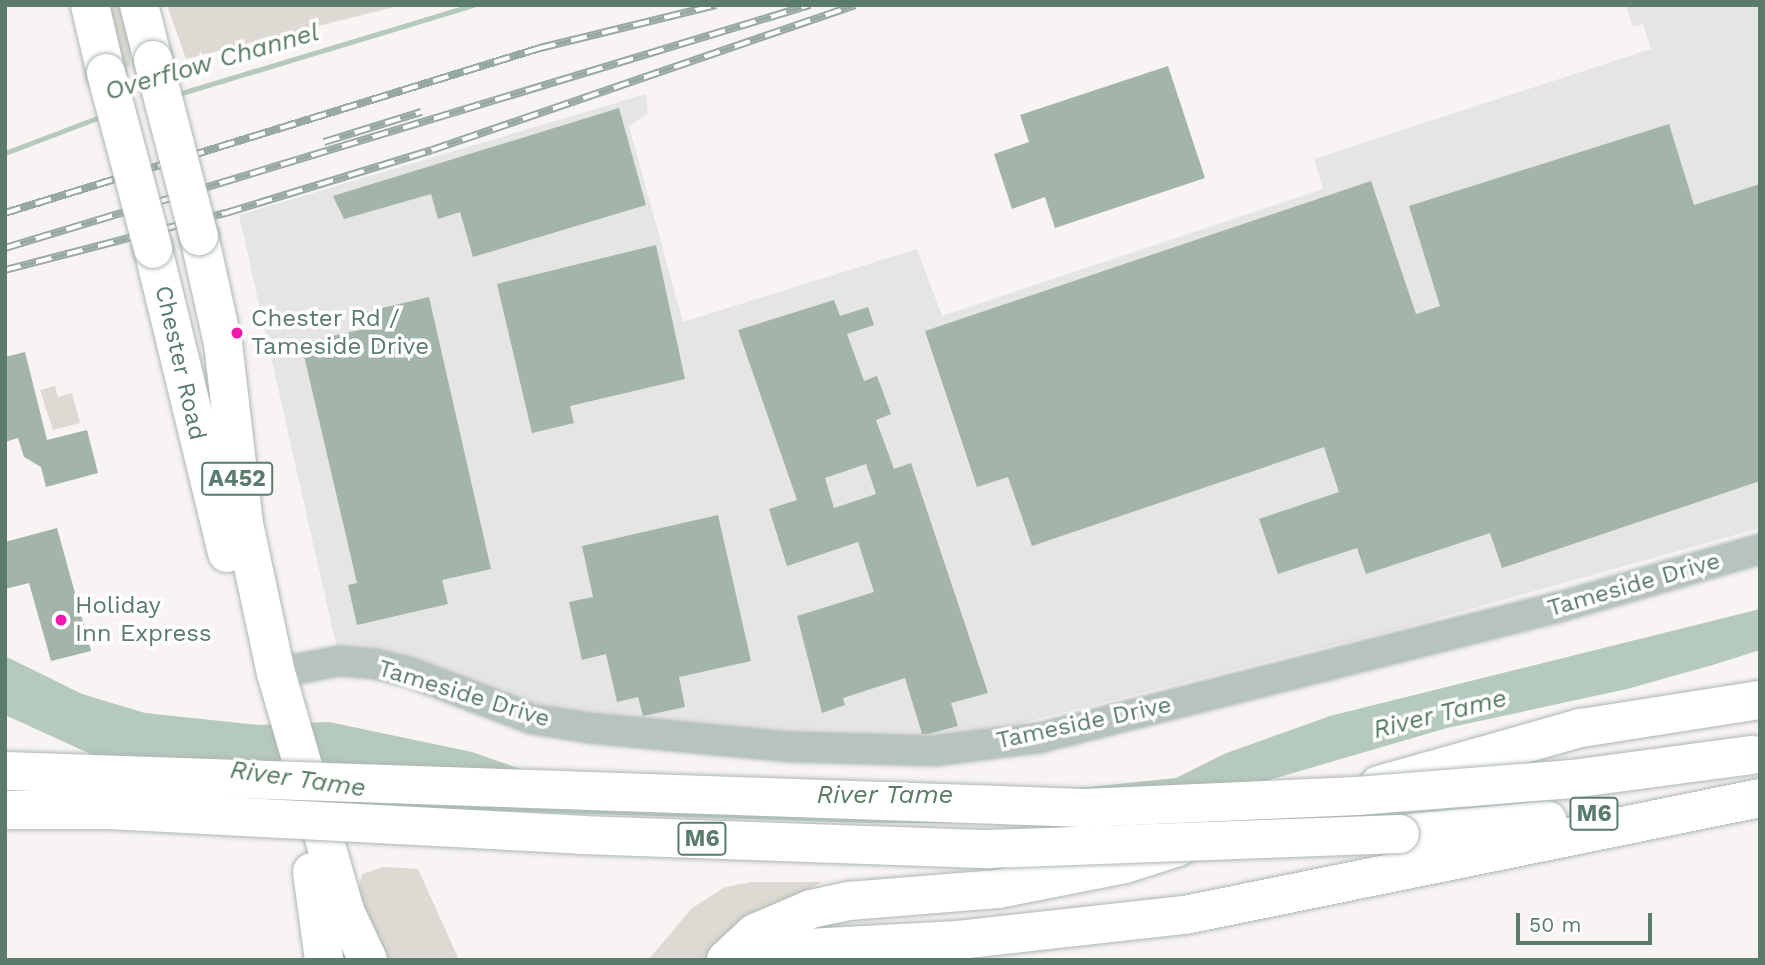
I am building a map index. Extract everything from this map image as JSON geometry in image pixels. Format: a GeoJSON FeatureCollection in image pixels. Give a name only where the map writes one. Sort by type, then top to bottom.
{"type":"FeatureCollection","features":[{"type":"Feature","properties":{"kind":"highway","name":"Chester Road"},"geometry":{"type":"LineString","coordinates":[[90,5],[279,721]]}},
{"type":"Feature","properties":{"kind":"highway","name":"Chester Road"},"geometry":{"type":"LineString","coordinates":[[139,5],[199,236],[223,342],[244,523],[276,673],[279,721]]}},
{"type":"Feature","properties":{"kind":"highway"},"geometry":{"type":"LineString","coordinates":[[726,960],[755,933],[811,909],[849,901],[998,889],[1125,864],[1543,737],[1645,716],[1760,700]]}},
{"type":"Feature","properties":{"kind":"highway","name":"A452"},"geometry":{"type":"LineString","coordinates":[[279,721],[313,833],[368,960]]}},
{"type":"Feature","properties":{"kind":"highway","name":"M6"},"geometry":{"type":"LineString","coordinates":[[5,771],[1084,808],[1411,792],[1757,765]]}},
{"type":"Feature","properties":{"kind":"highway","name":"M6"},"geometry":{"type":"LineString","coordinates":[[5,810],[109,810],[581,835],[989,849],[1399,834],[1565,818],[1757,765]]}},
{"type":"Feature","properties":{"kind":"highway"},"geometry":{"type":"LineString","coordinates":[[768,960],[790,949],[958,940],[1185,915],[1760,798]]}},
{"type":"Feature","properties":{"kind":"highway","name":"A452"},"geometry":{"type":"LineString","coordinates":[[313,833],[324,960]]}},
{"type":"Feature","properties":{"kind":"street","name":"Tameside Drive"},"geometry":{"type":"LineString","coordinates":[[276,673],[339,661],[375,664],[532,719],[588,728],[802,748],[934,751],[1039,738],[1563,606],[1760,549]]}},
{"type":"Feature","properties":{"kind":"shaded area"},"geometry":{"type":"Polygon","coordinates":[[[109,5],[130,5],[130,67],[109,67],[109,5]]]}},
{"type":"Feature","properties":{"kind":"shaded area"},"geometry":{"type":"Polygon","coordinates":[[[167,5],[402,5],[186,59],[167,5]]]}},
{"type":"Feature","properties":{"kind":"shaded area"},"geometry":{"type":"Polygon","coordinates":[[[1626,5],[1760,5],[1760,528],[1403,628],[1009,726],[1011,734],[922,747],[626,727],[337,649],[239,215],[646,94],[648,114],[629,126],[683,322],[917,249],[942,316],[1323,189],[1314,159],[1651,49],[1643,24],[1633,27],[1626,5]]]}},
{"type":"Feature","properties":{"kind":"shaded area"},"geometry":{"type":"Polygon","coordinates":[[[55,386],[58,397],[72,393],[80,423],[53,430],[40,390],[55,386]]]}},
{"type":"Feature","properties":{"kind":"shaded area"},"geometry":{"type":"Polygon","coordinates":[[[384,867],[418,869],[459,960],[384,960],[358,892],[362,874],[384,867]]]}},
{"type":"Feature","properties":{"kind":"shaded area"},"geometry":{"type":"Polygon","coordinates":[[[752,882],[822,882],[796,895],[710,960],[648,960],[692,908],[725,887],[752,882]]]}},
{"type":"Feature","properties":{"kind":"water","name":"River Tame"},"geometry":{"type":"Polygon","coordinates":[[[1760,609],[1760,650],[1716,664],[1627,689],[1447,728],[1160,812],[1042,823],[869,823],[376,807],[245,793],[106,761],[5,715],[5,656],[82,694],[145,713],[258,725],[329,722],[472,752],[529,772],[946,790],[1079,788],[1176,778],[1224,754],[1330,716],[1760,609]]]}},
{"type":"Feature","properties":{"kind":"building"},"geometry":{"type":"Polygon","coordinates":[[[1168,66],[1205,178],[1055,228],[1045,197],[1012,209],[994,154],[1029,142],[1020,115],[1168,66]]]}},
{"type":"Feature","properties":{"kind":"building"},"geometry":{"type":"Polygon","coordinates":[[[619,108],[646,205],[473,257],[460,212],[438,219],[431,194],[344,219],[333,196],[619,108]]]}},
{"type":"Feature","properties":{"kind":"building"},"geometry":{"type":"Polygon","coordinates":[[[1669,124],[1694,205],[1760,184],[1760,481],[1502,568],[1490,533],[1366,574],[1357,548],[1278,574],[1259,519],[1339,492],[1324,447],[1032,546],[1008,477],[977,487],[925,331],[1371,181],[1416,314],[1440,306],[1409,206],[1669,124]]]}},
{"type":"Feature","properties":{"kind":"building"},"geometry":{"type":"Polygon","coordinates":[[[656,245],[685,379],[570,406],[574,423],[532,433],[497,284],[656,245]]]}},
{"type":"Feature","properties":{"kind":"building"},"geometry":{"type":"Polygon","coordinates":[[[429,297],[491,569],[442,580],[448,604],[357,625],[348,585],[357,583],[301,343],[364,329],[361,313],[429,297]]]}},
{"type":"Feature","properties":{"kind":"building"},"geometry":{"type":"Polygon","coordinates":[[[834,300],[840,316],[868,307],[874,325],[847,334],[864,381],[877,376],[891,414],[876,420],[894,469],[911,463],[988,693],[951,703],[958,726],[922,734],[905,678],[843,698],[845,705],[822,713],[797,616],[874,592],[858,542],[787,566],[769,509],[797,500],[738,330],[834,300]],[[866,464],[825,478],[834,508],[876,494],[866,464]]]}},
{"type":"Feature","properties":{"kind":"building"},"geometry":{"type":"Polygon","coordinates":[[[25,352],[47,440],[87,430],[98,473],[46,487],[41,467],[24,457],[18,438],[5,442],[5,357],[25,352]]]}},
{"type":"Feature","properties":{"kind":"building"},"geometry":{"type":"Polygon","coordinates":[[[718,515],[751,661],[679,677],[685,707],[643,716],[638,697],[617,702],[606,654],[582,660],[569,602],[593,597],[582,546],[718,515]]]}},
{"type":"Feature","properties":{"kind":"building","name":"Holiday Inn Express"},"geometry":{"type":"Polygon","coordinates":[[[57,528],[91,651],[51,661],[29,583],[5,589],[5,542],[57,528]]]}},
{"type":"Feature","properties":{"kind":"waterway","name":"Overflow Channel"},"geometry":{"type":"LineString","coordinates":[[175,95],[473,5]]}},
{"type":"Feature","properties":{"kind":"waterway","name":"Overflow Channel"},"geometry":{"type":"LineString","coordinates":[[5,153],[105,115]]}},
{"type":"Feature","properties":{"kind":"railway"},"geometry":{"type":"LineString","coordinates":[[5,213],[540,48],[716,5]]}},
{"type":"Feature","properties":{"kind":"railway"},"geometry":{"type":"LineString","coordinates":[[5,248],[810,5]]}},
{"type":"Feature","properties":{"kind":"railway"},"geometry":{"type":"LineString","coordinates":[[5,270],[226,213],[432,150],[855,5]]}},
{"type":"Feature","properties":{"kind":"railway"},"geometry":{"type":"LineString","coordinates":[[324,142],[421,112]]}},
{"type":"Feature","properties":{"kind":"place","name":"Chester Rd / Tameside Drive"},"geometry":{"type":"Point","coordinates":[237,333]}},
{"type":"Feature","properties":{"kind":"place","name":"Holiday Inn Express"},"geometry":{"type":"Point","coordinates":[61,620]}}]}
